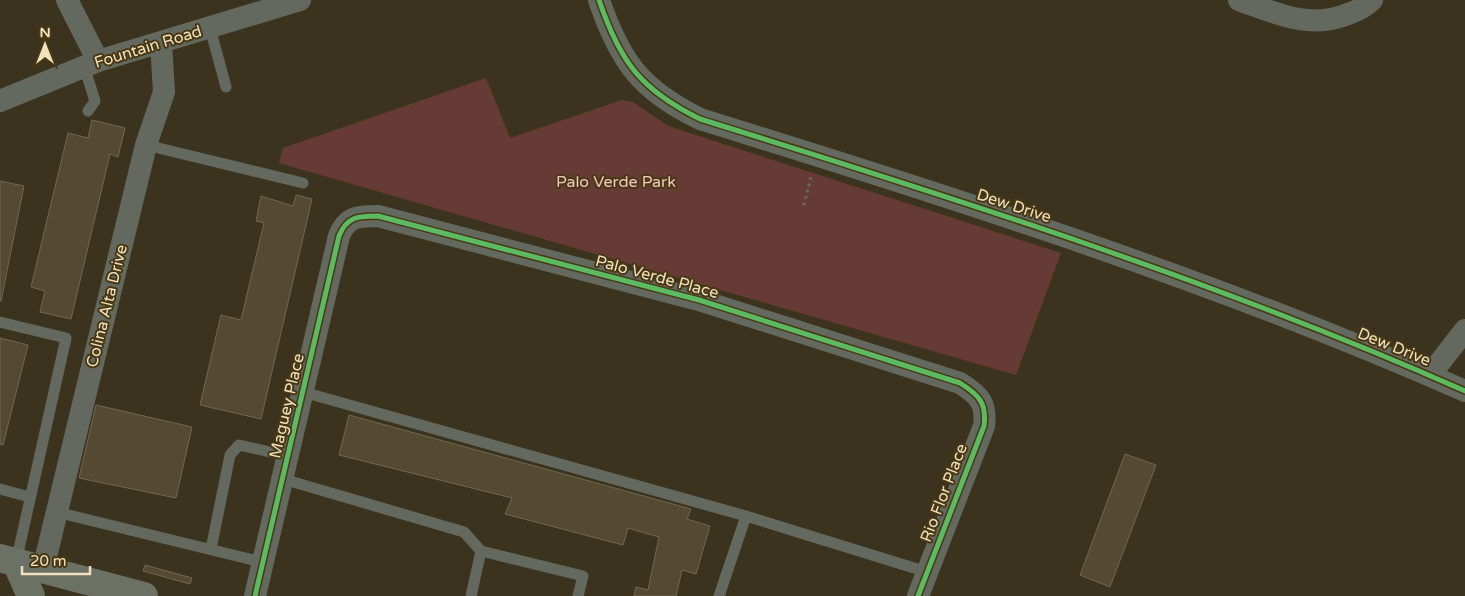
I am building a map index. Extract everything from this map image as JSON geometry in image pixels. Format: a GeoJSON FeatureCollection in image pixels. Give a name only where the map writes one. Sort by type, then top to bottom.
{"type":"FeatureCollection","features":[{"type":"Feature","properties":{"kind":"main road"},"geometry":{"type":"LineString","coordinates":[[8,560],[144,596]]}},
{"type":"Feature","properties":{"kind":"main road"},"geometry":{"type":"LineString","coordinates":[[8,560],[31,596]]}},
{"type":"Feature","properties":{"kind":"street"},"geometry":{"type":"LineString","coordinates":[[67,0],[91,64]]}},
{"type":"Feature","properties":{"kind":"street","name":"Fountain Road"},"geometry":{"type":"LineString","coordinates":[[0,101],[91,64],[300,0]]}},
{"type":"Feature","properties":{"kind":"street","name":"Dew Drive"},"geometry":{"type":"LineString","coordinates":[[600,0],[609,29],[620,52],[638,76],[656,94],[700,120],[816,155],[1062,235],[1380,354],[1465,391]]}},
{"type":"Feature","properties":{"kind":"street"},"geometry":{"type":"LineString","coordinates":[[1239,0],[1294,19],[1316,22],[1337,18],[1358,10],[1372,0]]}},
{"type":"Feature","properties":{"kind":"street","name":"Colina Alta Drive"},"geometry":{"type":"LineString","coordinates":[[43,569],[146,145],[164,92],[161,43]]}},
{"type":"Feature","properties":{"kind":"street","name":"Palo Verde Place"},"geometry":{"type":"LineString","coordinates":[[347,223],[361,216],[378,216],[699,300],[960,383],[972,390],[981,399]]}},
{"type":"Feature","properties":{"kind":"street","name":"Maguey Place"},"geometry":{"type":"LineString","coordinates":[[255,596],[339,236],[347,223]]}},
{"type":"Feature","properties":{"kind":"street"},"geometry":{"type":"LineString","coordinates":[[1430,375],[1465,330]]}},
{"type":"Feature","properties":{"kind":"street","name":"Rio Flor Place"},"geometry":{"type":"LineString","coordinates":[[918,596],[984,426],[986,414],[981,399]]}},
{"type":"Feature","properties":{"kind":"lane"},"geometry":{"type":"LineString","coordinates":[[210,28],[226,87]]}},
{"type":"Feature","properties":{"kind":"lane"},"geometry":{"type":"LineString","coordinates":[[88,111],[95,101],[91,64]]}},
{"type":"Feature","properties":{"kind":"lane"},"geometry":{"type":"LineString","coordinates":[[146,145],[304,183]]}},
{"type":"Feature","properties":{"kind":"lane"},"geometry":{"type":"LineString","coordinates":[[0,322],[66,338],[30,497],[8,560]]}},
{"type":"Feature","properties":{"kind":"lane"},"geometry":{"type":"LineString","coordinates":[[303,392],[746,516],[927,572]]}},
{"type":"Feature","properties":{"kind":"lane"},"geometry":{"type":"LineString","coordinates":[[210,548],[230,455],[240,445],[288,456]]}},
{"type":"Feature","properties":{"kind":"lane"},"geometry":{"type":"LineString","coordinates":[[283,479],[464,532],[481,551],[583,576],[578,596]]}},
{"type":"Feature","properties":{"kind":"lane"},"geometry":{"type":"LineString","coordinates":[[0,490],[30,497]]}},
{"type":"Feature","properties":{"kind":"lane"},"geometry":{"type":"LineString","coordinates":[[56,512],[262,562]]}},
{"type":"Feature","properties":{"kind":"lane"},"geometry":{"type":"LineString","coordinates":[[719,596],[746,516]]}},
{"type":"Feature","properties":{"kind":"lane"},"geometry":{"type":"LineString","coordinates":[[471,596],[481,551]]}},
{"type":"Feature","properties":{"kind":"path"},"geometry":{"type":"LineString","coordinates":[[804,205],[816,155]]}},
{"type":"Feature","properties":{"kind":"green space","name":"Palo Verde Park"},"geometry":{"type":"Polygon","coordinates":[[[486,78],[510,138],[622,100],[633,102],[668,126],[1061,253],[1016,375],[279,163],[283,148],[486,78]]]}},
{"type":"Feature","properties":{"kind":"building"},"geometry":{"type":"Polygon","coordinates":[[[92,120],[125,128],[118,157],[110,154],[71,319],[40,312],[45,291],[31,287],[68,133],[88,138],[92,120]]]}},
{"type":"Feature","properties":{"kind":"building"},"geometry":{"type":"Polygon","coordinates":[[[0,181],[24,186],[1,301],[0,301],[0,181]]]}},
{"type":"Feature","properties":{"kind":"building"},"geometry":{"type":"Polygon","coordinates":[[[296,195],[312,199],[261,419],[200,405],[221,315],[241,320],[264,223],[256,221],[261,196],[293,206],[296,195]]]}},
{"type":"Feature","properties":{"kind":"building"},"geometry":{"type":"Polygon","coordinates":[[[0,338],[28,345],[3,445],[0,444],[0,338]]]}},
{"type":"Feature","properties":{"kind":"building"},"geometry":{"type":"Polygon","coordinates":[[[96,405],[192,427],[176,498],[79,478],[96,405]]]}},
{"type":"Feature","properties":{"kind":"building"},"geometry":{"type":"Polygon","coordinates":[[[349,415],[691,509],[687,519],[710,526],[696,574],[682,570],[676,596],[634,596],[636,587],[648,590],[659,537],[628,528],[623,545],[505,514],[512,498],[339,455],[349,415]]]}},
{"type":"Feature","properties":{"kind":"building"},"geometry":{"type":"Polygon","coordinates":[[[1125,454],[1156,465],[1110,587],[1080,575],[1125,454]]]}},
{"type":"Feature","properties":{"kind":"building"},"geometry":{"type":"Polygon","coordinates":[[[145,565],[192,578],[190,584],[143,571],[145,565]]]}},
{"type":"Feature","properties":{"kind":"cycle path"},"geometry":{"type":"LineString","coordinates":[[599,0],[615,41],[635,72],[662,97],[700,119],[990,211],[1182,278],[1277,313],[1465,391]]}},
{"type":"Feature","properties":{"kind":"cycle path"},"geometry":{"type":"LineString","coordinates":[[255,596],[339,236],[346,224],[354,218],[365,216],[378,216],[699,300],[960,383],[967,387],[983,405],[984,426],[918,596]]}}]}
